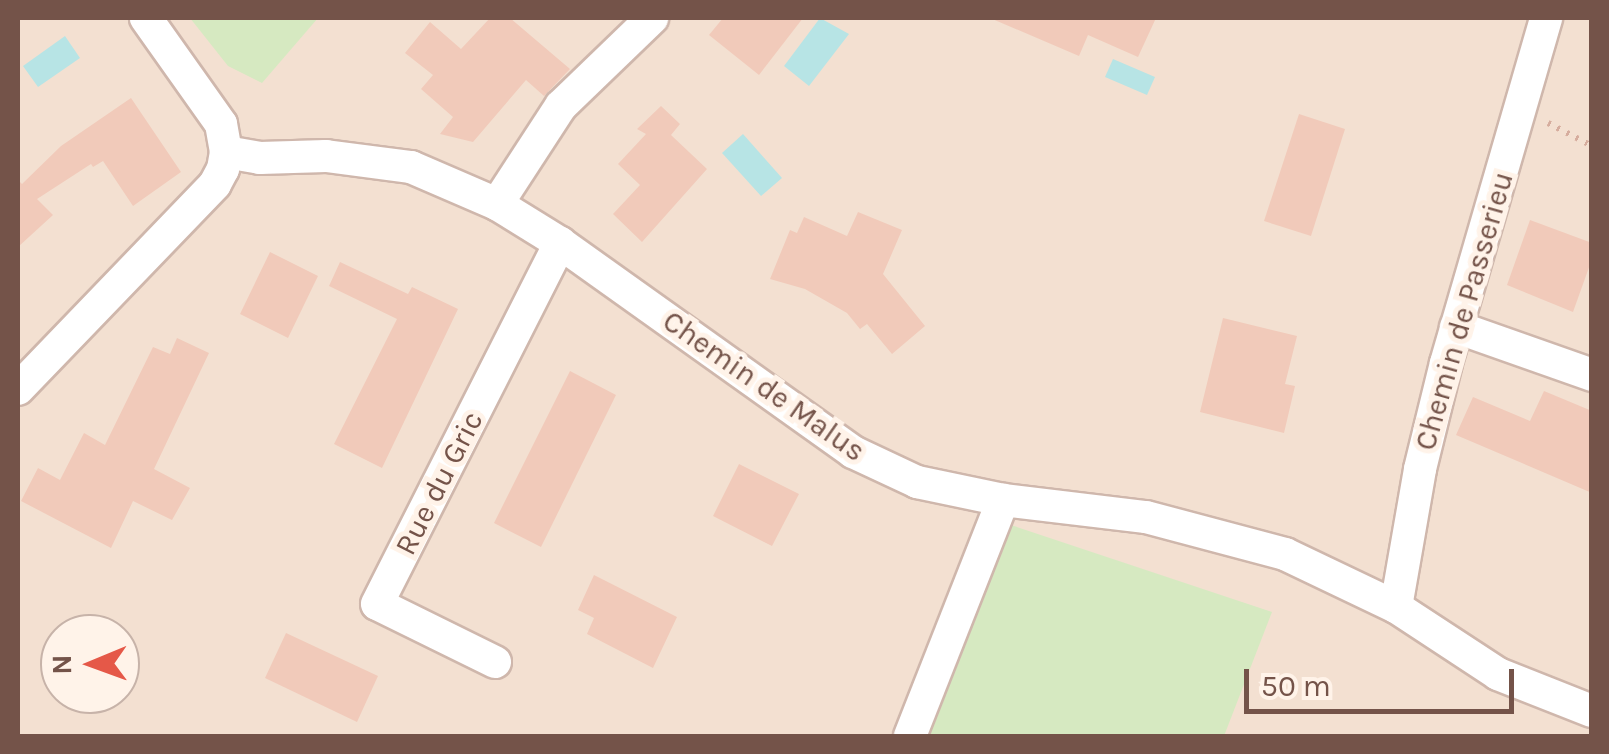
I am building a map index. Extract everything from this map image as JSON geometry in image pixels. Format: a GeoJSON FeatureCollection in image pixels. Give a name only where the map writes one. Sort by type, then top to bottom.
{"type":"FeatureCollection","features":[{"type":"Feature","properties":{"kind":"street"},"geometry":{"type":"LineString","coordinates":[[18,388],[215,184],[226,152],[214,113],[146,18]]}},
{"type":"Feature","properties":{"kind":"street"},"geometry":{"type":"LineString","coordinates":[[497,204],[561,106],[652,18]]}},
{"type":"Feature","properties":{"kind":"street","name":"Chemin de Passerieu"},"geometry":{"type":"LineString","coordinates":[[1396,607],[1420,469],[1456,327],[1546,18]]}},
{"type":"Feature","properties":{"kind":"street","name":"Chemin de Malus"},"geometry":{"type":"LineString","coordinates":[[226,152],[260,158],[326,156],[411,166],[497,204],[560,244],[854,452],[918,482],[1003,500],[1146,517],[1285,554],[1396,607],[1498,674],[1592,710]]}},
{"type":"Feature","properties":{"kind":"street","name":"Rue du Gric"},"geometry":{"type":"LineString","coordinates":[[496,662],[376,604],[560,244]]}},
{"type":"Feature","properties":{"kind":"street"},"geometry":{"type":"LineString","coordinates":[[1456,327],[1592,376]]}},
{"type":"Feature","properties":{"kind":"street"},"geometry":{"type":"LineString","coordinates":[[910,736],[1003,500]]}},
{"type":"Feature","properties":{"kind":"path"},"geometry":{"type":"LineString","coordinates":[[1522,109],[1592,146]]}},
{"type":"Feature","properties":{"kind":"shaded area"},"geometry":{"type":"Polygon","coordinates":[[[18,18],[1591,18],[1591,736],[18,736],[18,18]]]}},
{"type":"Feature","properties":{"kind":"green space"},"geometry":{"type":"Polygon","coordinates":[[[190,18],[318,18],[262,83],[228,66],[190,18]]]}},
{"type":"Feature","properties":{"kind":"green space"},"geometry":{"type":"Polygon","coordinates":[[[1011,525],[1272,612],[1224,736],[922,736],[1011,525]]]}},
{"type":"Feature","properties":{"kind":"water"},"geometry":{"type":"Polygon","coordinates":[[[820,18],[849,34],[809,86],[784,66],[820,18]]]}},
{"type":"Feature","properties":{"kind":"water"},"geometry":{"type":"Polygon","coordinates":[[[65,36],[80,58],[38,87],[23,66],[65,36]]]}},
{"type":"Feature","properties":{"kind":"water"},"geometry":{"type":"Polygon","coordinates":[[[1113,59],[1155,77],[1147,95],[1105,77],[1113,59]]]}},
{"type":"Feature","properties":{"kind":"water"},"geometry":{"type":"Polygon","coordinates":[[[743,134],[782,178],[761,196],[722,153],[743,134]]]}},
{"type":"Feature","properties":{"kind":"building"},"geometry":{"type":"Polygon","coordinates":[[[490,18],[510,18],[570,69],[544,96],[526,80],[473,142],[440,134],[453,117],[421,89],[433,75],[405,53],[430,22],[461,49],[490,18]]]}},
{"type":"Feature","properties":{"kind":"building"},"geometry":{"type":"Polygon","coordinates":[[[723,18],[803,18],[759,75],[709,35],[723,18]]]}},
{"type":"Feature","properties":{"kind":"building"},"geometry":{"type":"Polygon","coordinates":[[[990,18],[1156,18],[1138,57],[1088,35],[1079,56],[990,18]]]}},
{"type":"Feature","properties":{"kind":"building"},"geometry":{"type":"Polygon","coordinates":[[[131,98],[181,172],[133,206],[103,161],[93,167],[91,164],[37,199],[53,215],[18,247],[18,180],[22,184],[61,146],[131,98]]]}},
{"type":"Feature","properties":{"kind":"building"},"geometry":{"type":"Polygon","coordinates":[[[661,106],[680,124],[671,135],[707,169],[642,242],[613,214],[640,185],[618,164],[646,134],[637,129],[661,106]]]}},
{"type":"Feature","properties":{"kind":"building"},"geometry":{"type":"Polygon","coordinates":[[[1299,114],[1345,129],[1311,236],[1264,221],[1299,114]]]}},
{"type":"Feature","properties":{"kind":"building"},"geometry":{"type":"Polygon","coordinates":[[[858,212],[902,230],[883,274],[925,326],[892,354],[867,324],[860,329],[847,313],[805,289],[770,279],[790,230],[797,233],[804,217],[847,236],[858,212]]]}},
{"type":"Feature","properties":{"kind":"building"},"geometry":{"type":"Polygon","coordinates":[[[1530,220],[1592,243],[1592,259],[1573,312],[1507,285],[1530,220]]]}},
{"type":"Feature","properties":{"kind":"building"},"geometry":{"type":"Polygon","coordinates":[[[270,252],[318,276],[288,338],[240,314],[270,252]]]}},
{"type":"Feature","properties":{"kind":"building"},"geometry":{"type":"Polygon","coordinates":[[[340,262],[408,294],[412,287],[458,309],[382,468],[334,444],[397,319],[329,286],[340,262]]]}},
{"type":"Feature","properties":{"kind":"building"},"geometry":{"type":"Polygon","coordinates":[[[1223,318],[1297,336],[1285,384],[1295,386],[1284,433],[1200,412],[1223,318]]]}},
{"type":"Feature","properties":{"kind":"building"},"geometry":{"type":"Polygon","coordinates":[[[177,338],[209,353],[154,469],[190,488],[172,520],[133,501],[111,548],[21,501],[38,468],[60,480],[84,433],[105,445],[153,347],[170,354],[177,338]]]}},
{"type":"Feature","properties":{"kind":"building"},"geometry":{"type":"Polygon","coordinates":[[[570,371],[616,395],[541,547],[494,523],[570,371]]]}},
{"type":"Feature","properties":{"kind":"building"},"geometry":{"type":"Polygon","coordinates":[[[1544,391],[1592,411],[1592,493],[1456,435],[1473,397],[1530,421],[1544,391]]]}},
{"type":"Feature","properties":{"kind":"building"},"geometry":{"type":"Polygon","coordinates":[[[739,464],[799,494],[772,546],[713,516],[739,464]]]}},
{"type":"Feature","properties":{"kind":"building"},"geometry":{"type":"Polygon","coordinates":[[[594,575],[677,617],[653,668],[587,634],[594,618],[578,610],[594,575]]]}},
{"type":"Feature","properties":{"kind":"building"},"geometry":{"type":"Polygon","coordinates":[[[286,633],[378,676],[357,722],[265,678],[286,633]]]}}]}
